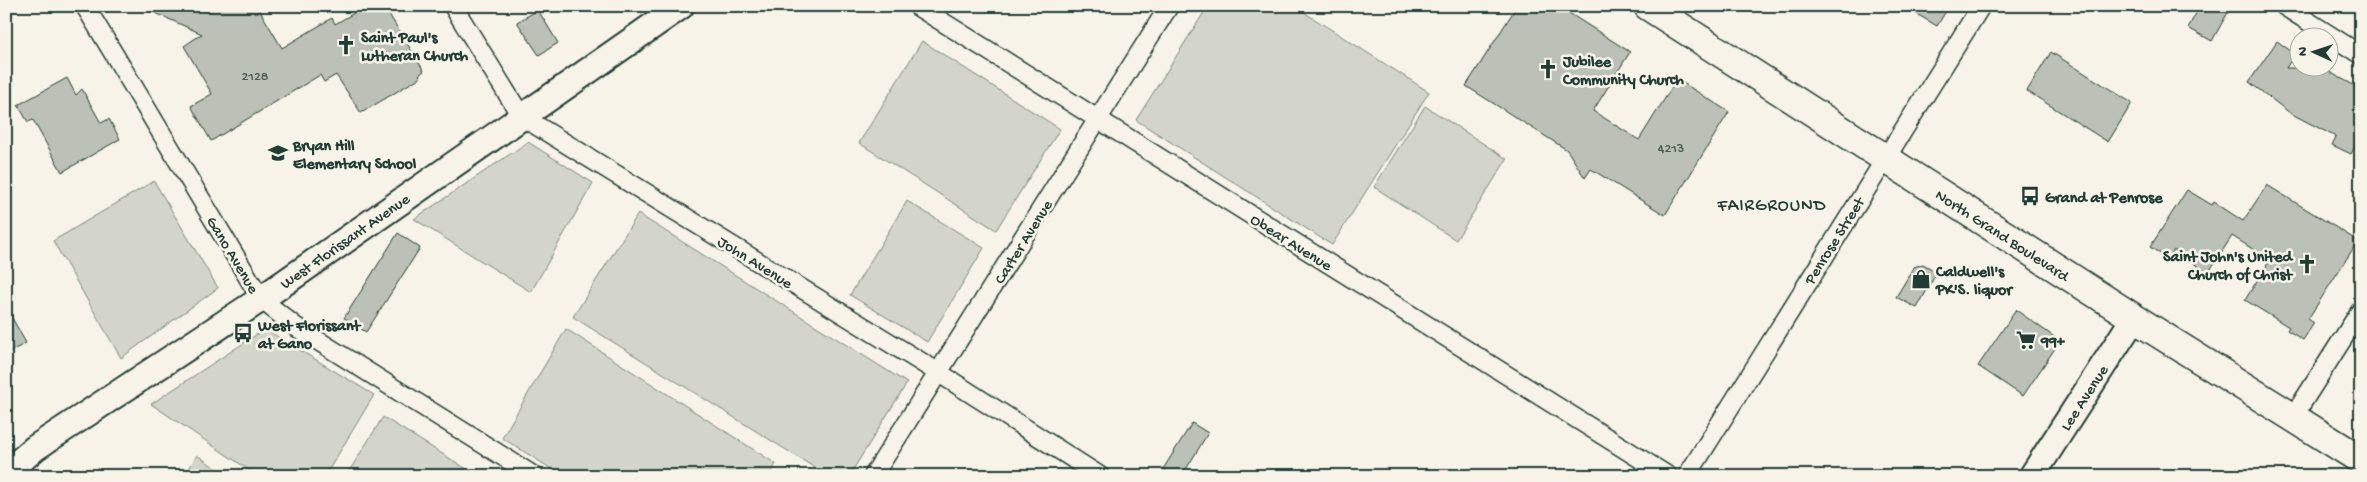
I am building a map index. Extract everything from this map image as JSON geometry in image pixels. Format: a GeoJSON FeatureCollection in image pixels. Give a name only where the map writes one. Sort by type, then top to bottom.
{"type":"FeatureCollection","features":[{"type":"Feature","properties":{"kind":"main road","name":"West Florissant Avenue"},"geometry":{"type":"LineString","coordinates":[[7,474],[35,448],[261,299],[681,6]]}},
{"type":"Feature","properties":{"kind":"main road","name":"North Grand Boulevard"},"geometry":{"type":"LineString","coordinates":[[1648,6],[2134,318],[2361,460]]}},
{"type":"Feature","properties":{"kind":"main road","name":"Lee Avenue"},"geometry":{"type":"LineString","coordinates":[[2032,476],[2134,318]]}},
{"type":"Feature","properties":{"kind":"street","name":"Gano Avenue"},"geometry":{"type":"LineString","coordinates":[[85,6],[261,299],[296,327],[534,476]]}},
{"type":"Feature","properties":{"kind":"street","name":"John Avenue"},"geometry":{"type":"LineString","coordinates":[[453,6],[521,116],[939,373],[1100,476]]}},
{"type":"Feature","properties":{"kind":"street","name":"Obear Avenue"},"geometry":{"type":"LineString","coordinates":[[916,6],[1668,476]]}},
{"type":"Feature","properties":{"kind":"street","name":"Carter Avenue"},"geometry":{"type":"LineString","coordinates":[[873,476],[1169,6]]}},
{"type":"Feature","properties":{"kind":"street","name":"Penrose Street"},"geometry":{"type":"LineString","coordinates":[[1687,476],[1884,158],[1981,6]]}},
{"type":"Feature","properties":{"kind":"street"},"geometry":{"type":"LineString","coordinates":[[2284,6],[2361,55]]}},
{"type":"Feature","properties":{"kind":"street"},"geometry":{"type":"LineString","coordinates":[[2293,417],[2361,310]]}},
{"type":"Feature","properties":{"kind":"shaded area"},"geometry":{"type":"Polygon","coordinates":[[[1208,6],[1294,6],[1429,92],[1332,245],[1136,120],[1208,6]]]}},
{"type":"Feature","properties":{"kind":"shaded area"},"geometry":{"type":"Polygon","coordinates":[[[922,41],[1060,129],[996,230],[859,143],[922,41]]]}},
{"type":"Feature","properties":{"kind":"shaded area"},"geometry":{"type":"Polygon","coordinates":[[[1425,106],[1507,159],[1456,240],[1374,187],[1425,106]]]}},
{"type":"Feature","properties":{"kind":"shaded area"},"geometry":{"type":"Polygon","coordinates":[[[528,142],[593,183],[531,292],[414,219],[528,142]]]}},
{"type":"Feature","properties":{"kind":"shaded area"},"geometry":{"type":"Polygon","coordinates":[[[154,181],[218,288],[121,358],[53,241],[154,181]]]}},
{"type":"Feature","properties":{"kind":"shaded area"},"geometry":{"type":"Polygon","coordinates":[[[907,201],[984,248],[927,342],[850,295],[907,201]]]}},
{"type":"Feature","properties":{"kind":"shaded area"},"geometry":{"type":"Polygon","coordinates":[[[638,214],[907,383],[849,476],[828,476],[573,317],[638,214]]]}},
{"type":"Feature","properties":{"kind":"shaded area"},"geometry":{"type":"Polygon","coordinates":[[[265,329],[374,395],[325,476],[258,476],[151,404],[265,329]]]}},
{"type":"Feature","properties":{"kind":"shaded area"},"geometry":{"type":"Polygon","coordinates":[[[566,329],[776,464],[769,476],[563,476],[502,438],[566,329]]]}},
{"type":"Feature","properties":{"kind":"shaded area"},"geometry":{"type":"Polygon","coordinates":[[[383,417],[478,476],[346,476],[383,417]]]}},
{"type":"Feature","properties":{"kind":"shaded area"},"geometry":{"type":"Polygon","coordinates":[[[197,455],[227,476],[185,476],[197,455]]]}},
{"type":"Feature","properties":{"kind":"building"},"geometry":{"type":"Polygon","coordinates":[[[140,6],[257,6],[282,48],[332,18],[335,24],[366,6],[384,6],[424,71],[419,75],[421,77],[361,113],[336,75],[324,82],[320,75],[211,141],[191,106],[212,94],[184,46],[202,34],[140,6]]]}},
{"type":"Feature","properties":{"kind":"building"},"geometry":{"type":"Polygon","coordinates":[[[1517,6],[1558,6],[1630,52],[1593,111],[1639,140],[1677,79],[1729,112],[1665,215],[1591,169],[1585,178],[1567,150],[1466,86],[1517,6]]]}},
{"type":"Feature","properties":{"kind":"building"},"geometry":{"type":"Polygon","coordinates":[[[1903,6],[1949,6],[1937,26],[1903,6]]]}},
{"type":"Feature","properties":{"kind":"building"},"geometry":{"type":"Polygon","coordinates":[[[2200,6],[2217,6],[2228,12],[2212,41],[2188,28],[2200,6]]]}},
{"type":"Feature","properties":{"kind":"building"},"geometry":{"type":"Polygon","coordinates":[[[538,10],[558,43],[539,55],[517,22],[538,10]]]}},
{"type":"Feature","properties":{"kind":"building"},"geometry":{"type":"Polygon","coordinates":[[[2277,41],[2290,50],[2290,62],[2286,68],[2290,68],[2290,78],[2340,78],[2361,89],[2361,135],[2351,154],[2332,145],[2336,137],[2290,113],[2249,82],[2277,41]]]}},
{"type":"Feature","properties":{"kind":"building"},"geometry":{"type":"Polygon","coordinates":[[[2051,52],[2132,103],[2108,142],[2027,91],[2051,52]]]}},
{"type":"Feature","properties":{"kind":"building"},"geometry":{"type":"Polygon","coordinates":[[[67,78],[76,95],[82,89],[101,123],[109,119],[120,139],[62,172],[33,120],[28,122],[18,105],[67,78]]]}},
{"type":"Feature","properties":{"kind":"building","name":"Saint John's United Church of Christ"},"geometry":{"type":"Polygon","coordinates":[[[2267,185],[2358,241],[2308,319],[2314,323],[2303,340],[2287,330],[2289,327],[2245,300],[2270,260],[2232,236],[2208,273],[2174,250],[2168,259],[2150,247],[2187,190],[2212,205],[2214,202],[2243,221],[2267,185]]]}},
{"type":"Feature","properties":{"kind":"building"},"geometry":{"type":"Polygon","coordinates":[[[398,233],[420,248],[366,332],[344,318],[398,233]]]}},
{"type":"Feature","properties":{"kind":"building"},"geometry":{"type":"Polygon","coordinates":[[[1923,264],[1937,272],[1917,308],[1896,297],[1914,267],[1923,264]]]}},
{"type":"Feature","properties":{"kind":"building"},"geometry":{"type":"Polygon","coordinates":[[[6,307],[26,343],[6,354],[6,307]]]}},
{"type":"Feature","properties":{"kind":"building"},"geometry":{"type":"Polygon","coordinates":[[[2016,310],[2060,341],[2023,396],[1978,366],[2016,310]]]}},
{"type":"Feature","properties":{"kind":"building"},"geometry":{"type":"Polygon","coordinates":[[[1192,423],[1208,433],[1182,476],[1174,476],[1163,469],[1192,423]]]}},
{"type":"Feature","properties":{"kind":"place","name":"Saint Paul's Lutheran Church"},"geometry":{"type":"Point","coordinates":[346,45]}},
{"type":"Feature","properties":{"kind":"place","name":"Jubilee Community Church"},"geometry":{"type":"Point","coordinates":[1548,69]}},
{"type":"Feature","properties":{"kind":"place","name":"Bryan Hill Elementary School"},"geometry":{"type":"Point","coordinates":[278,153]}},
{"type":"Feature","properties":{"kind":"place","name":"Grand at Penrose"},"geometry":{"type":"Point","coordinates":[2030,196]}},
{"type":"Feature","properties":{"kind":"place","name":"Saint John's United Church of Christ"},"geometry":{"type":"Point","coordinates":[2307,264]}},
{"type":"Feature","properties":{"kind":"place","name":"Caldwell's PK'S. liquor"},"geometry":{"type":"Point","coordinates":[1921,279]}},
{"type":"Feature","properties":{"kind":"place","name":"West Florissant at Gano"},"geometry":{"type":"Point","coordinates":[243,333]}},
{"type":"Feature","properties":{"kind":"place","name":"99+"},"geometry":{"type":"Point","coordinates":[2026,340]}},
{"type":"Feature","properties":{"kind":"district","name":"FAIRGROUND"},"geometry":{"type":"Point","coordinates":[1772,204]}}]}
